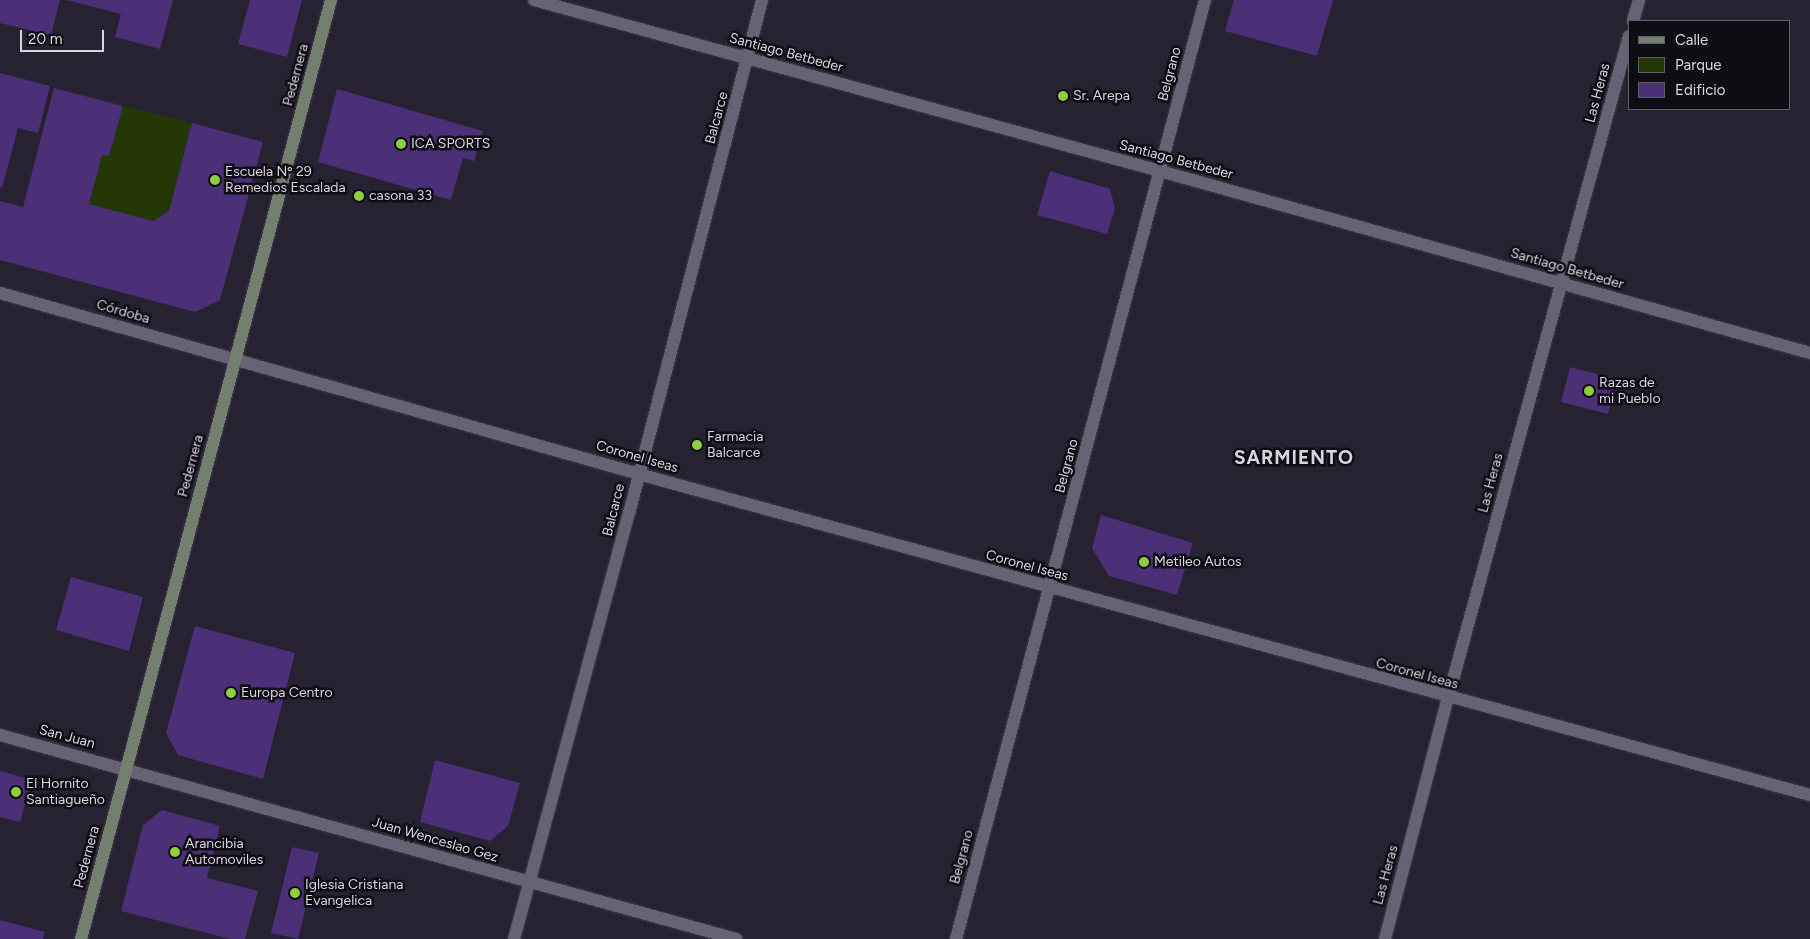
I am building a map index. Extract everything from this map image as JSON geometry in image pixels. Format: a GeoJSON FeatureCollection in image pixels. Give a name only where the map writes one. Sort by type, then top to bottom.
{"type":"FeatureCollection","features":[{"type":"Feature","properties":{"kind":"street","name":"Pedernera"},"geometry":{"type":"LineString","coordinates":[[80,939],[237,361],[332,0]]}},
{"type":"Feature","properties":{"kind":"street","name":"Santiago Betbeder"},"geometry":{"type":"LineString","coordinates":[[534,0],[1160,171],[1810,353]]}},
{"type":"Feature","properties":{"kind":"street","name":"Balcarce"},"geometry":{"type":"LineString","coordinates":[[514,939],[639,474],[762,0]]}},
{"type":"Feature","properties":{"kind":"street","name":"Belgrano"},"geometry":{"type":"LineString","coordinates":[[956,939],[1205,0]]}},
{"type":"Feature","properties":{"kind":"street"},"geometry":{"type":"LineString","coordinates":[[1633,20],[1639,0]]}},
{"type":"Feature","properties":{"kind":"street","name":"Las Heras"},"geometry":{"type":"LineString","coordinates":[[1385,939],[1448,698],[1628,40]]}},
{"type":"Feature","properties":{"kind":"street","name":"Córdoba"},"geometry":{"type":"LineString","coordinates":[[0,292],[237,361]]}},
{"type":"Feature","properties":{"kind":"street","name":"Coronel Iseas"},"geometry":{"type":"LineString","coordinates":[[237,361],[1448,698],[1810,795]]}},
{"type":"Feature","properties":{"kind":"street","name":"San Juan"},"geometry":{"type":"LineString","coordinates":[[0,735],[126,769]]}},
{"type":"Feature","properties":{"kind":"street","name":"Juan Wenceslao Gez"},"geometry":{"type":"LineString","coordinates":[[126,769],[736,939]]}},
{"type":"Feature","properties":{"kind":"green space"},"geometry":{"type":"Polygon","coordinates":[[[123,106],[192,123],[169,211],[153,221],[89,204],[102,155],[109,156],[123,106]]]}},
{"type":"Feature","properties":{"kind":"building"},"geometry":{"type":"Polygon","coordinates":[[[0,0],[60,0],[51,35],[0,23],[0,0]]]}},
{"type":"Feature","properties":{"kind":"building"},"geometry":{"type":"Polygon","coordinates":[[[67,0],[173,0],[160,49],[115,37],[121,14],[67,0]]]}},
{"type":"Feature","properties":{"kind":"building"},"geometry":{"type":"Polygon","coordinates":[[[250,0],[302,0],[287,57],[238,44],[250,0]]]}},
{"type":"Feature","properties":{"kind":"building"},"geometry":{"type":"Polygon","coordinates":[[[1234,0],[1333,0],[1317,56],[1225,31],[1234,0]]]}},
{"type":"Feature","properties":{"kind":"building"},"geometry":{"type":"Polygon","coordinates":[[[0,73],[50,86],[38,133],[18,128],[2,188],[0,187],[0,73]]]}},
{"type":"Feature","properties":{"kind":"building","name":"Escuela Nº 29 Remedios Escalada"},"geometry":{"type":"Polygon","coordinates":[[[54,88],[123,106],[109,156],[102,155],[89,204],[153,221],[169,211],[192,123],[263,142],[220,300],[195,312],[0,260],[0,201],[23,207],[54,88]]]}},
{"type":"Feature","properties":{"kind":"building","name":"ICA SPORTS"},"geometry":{"type":"Polygon","coordinates":[[[337,89],[483,131],[474,161],[463,158],[451,200],[318,162],[337,89]]]}},
{"type":"Feature","properties":{"kind":"building"},"geometry":{"type":"Polygon","coordinates":[[[1050,171],[1110,189],[1115,209],[1107,234],[1037,215],[1050,171]]]}},
{"type":"Feature","properties":{"kind":"building","name":"Razas de mi Pueblo"},"geometry":{"type":"Polygon","coordinates":[[[1570,367],[1617,379],[1608,414],[1561,402],[1570,367]]]}},
{"type":"Feature","properties":{"kind":"building","name":"Metileo Autos"},"geometry":{"type":"Polygon","coordinates":[[[1101,515],[1193,543],[1177,595],[1109,576],[1092,548],[1101,515]]]}},
{"type":"Feature","properties":{"kind":"building"},"geometry":{"type":"Polygon","coordinates":[[[71,577],[143,597],[129,651],[56,630],[71,577]]]}},
{"type":"Feature","properties":{"kind":"building","name":"Europa Centro"},"geometry":{"type":"Polygon","coordinates":[[[195,626],[295,653],[263,779],[178,755],[166,733],[195,626]]]}},
{"type":"Feature","properties":{"kind":"building"},"geometry":{"type":"Polygon","coordinates":[[[435,760],[520,783],[508,826],[490,841],[420,822],[435,760]]]}},
{"type":"Feature","properties":{"kind":"building"},"geometry":{"type":"Polygon","coordinates":[[[0,771],[32,780],[20,822],[0,817],[0,771]]]}},
{"type":"Feature","properties":{"kind":"building","name":"Arancibia Automoviles"},"geometry":{"type":"Polygon","coordinates":[[[162,810],[220,826],[207,878],[258,891],[245,939],[230,939],[121,911],[143,825],[162,810]]]}},
{"type":"Feature","properties":{"kind":"building","name":"Iglesia Cristiana Evangelica"},"geometry":{"type":"Polygon","coordinates":[[[292,847],[319,853],[298,939],[271,933],[292,847]]]}},
{"type":"Feature","properties":{"kind":"building"},"geometry":{"type":"Polygon","coordinates":[[[0,920],[45,932],[43,939],[0,939],[0,920]]]}},
{"type":"Feature","properties":{"kind":"place","name":"Sr. Arepa"},"geometry":{"type":"Point","coordinates":[1063,96]}},
{"type":"Feature","properties":{"kind":"place","name":"ICA SPORTS"},"geometry":{"type":"Point","coordinates":[401,144]}},
{"type":"Feature","properties":{"kind":"place","name":"Escuela Nº 29 Remedios Escalada"},"geometry":{"type":"Point","coordinates":[215,180]}},
{"type":"Feature","properties":{"kind":"place","name":"casona 33"},"geometry":{"type":"Point","coordinates":[359,196]}},
{"type":"Feature","properties":{"kind":"place","name":"Razas de mi Pueblo"},"geometry":{"type":"Point","coordinates":[1589,391]}},
{"type":"Feature","properties":{"kind":"place","name":"Farmacia Balcarce"},"geometry":{"type":"Point","coordinates":[697,445]}},
{"type":"Feature","properties":{"kind":"place","name":"Metileo Autos"},"geometry":{"type":"Point","coordinates":[1144,562]}},
{"type":"Feature","properties":{"kind":"place","name":"Europa Centro"},"geometry":{"type":"Point","coordinates":[231,693]}},
{"type":"Feature","properties":{"kind":"place","name":"El Hornito Santiagueño"},"geometry":{"type":"Point","coordinates":[16,792]}},
{"type":"Feature","properties":{"kind":"place","name":"Arancibia Automoviles"},"geometry":{"type":"Point","coordinates":[175,852]}},
{"type":"Feature","properties":{"kind":"place","name":"Iglesia Cristiana Evangelica"},"geometry":{"type":"Point","coordinates":[295,893]}},
{"type":"Feature","properties":{"kind":"district","name":"SARMIENTO"},"geometry":{"type":"Point","coordinates":[1294,458]}}]}
